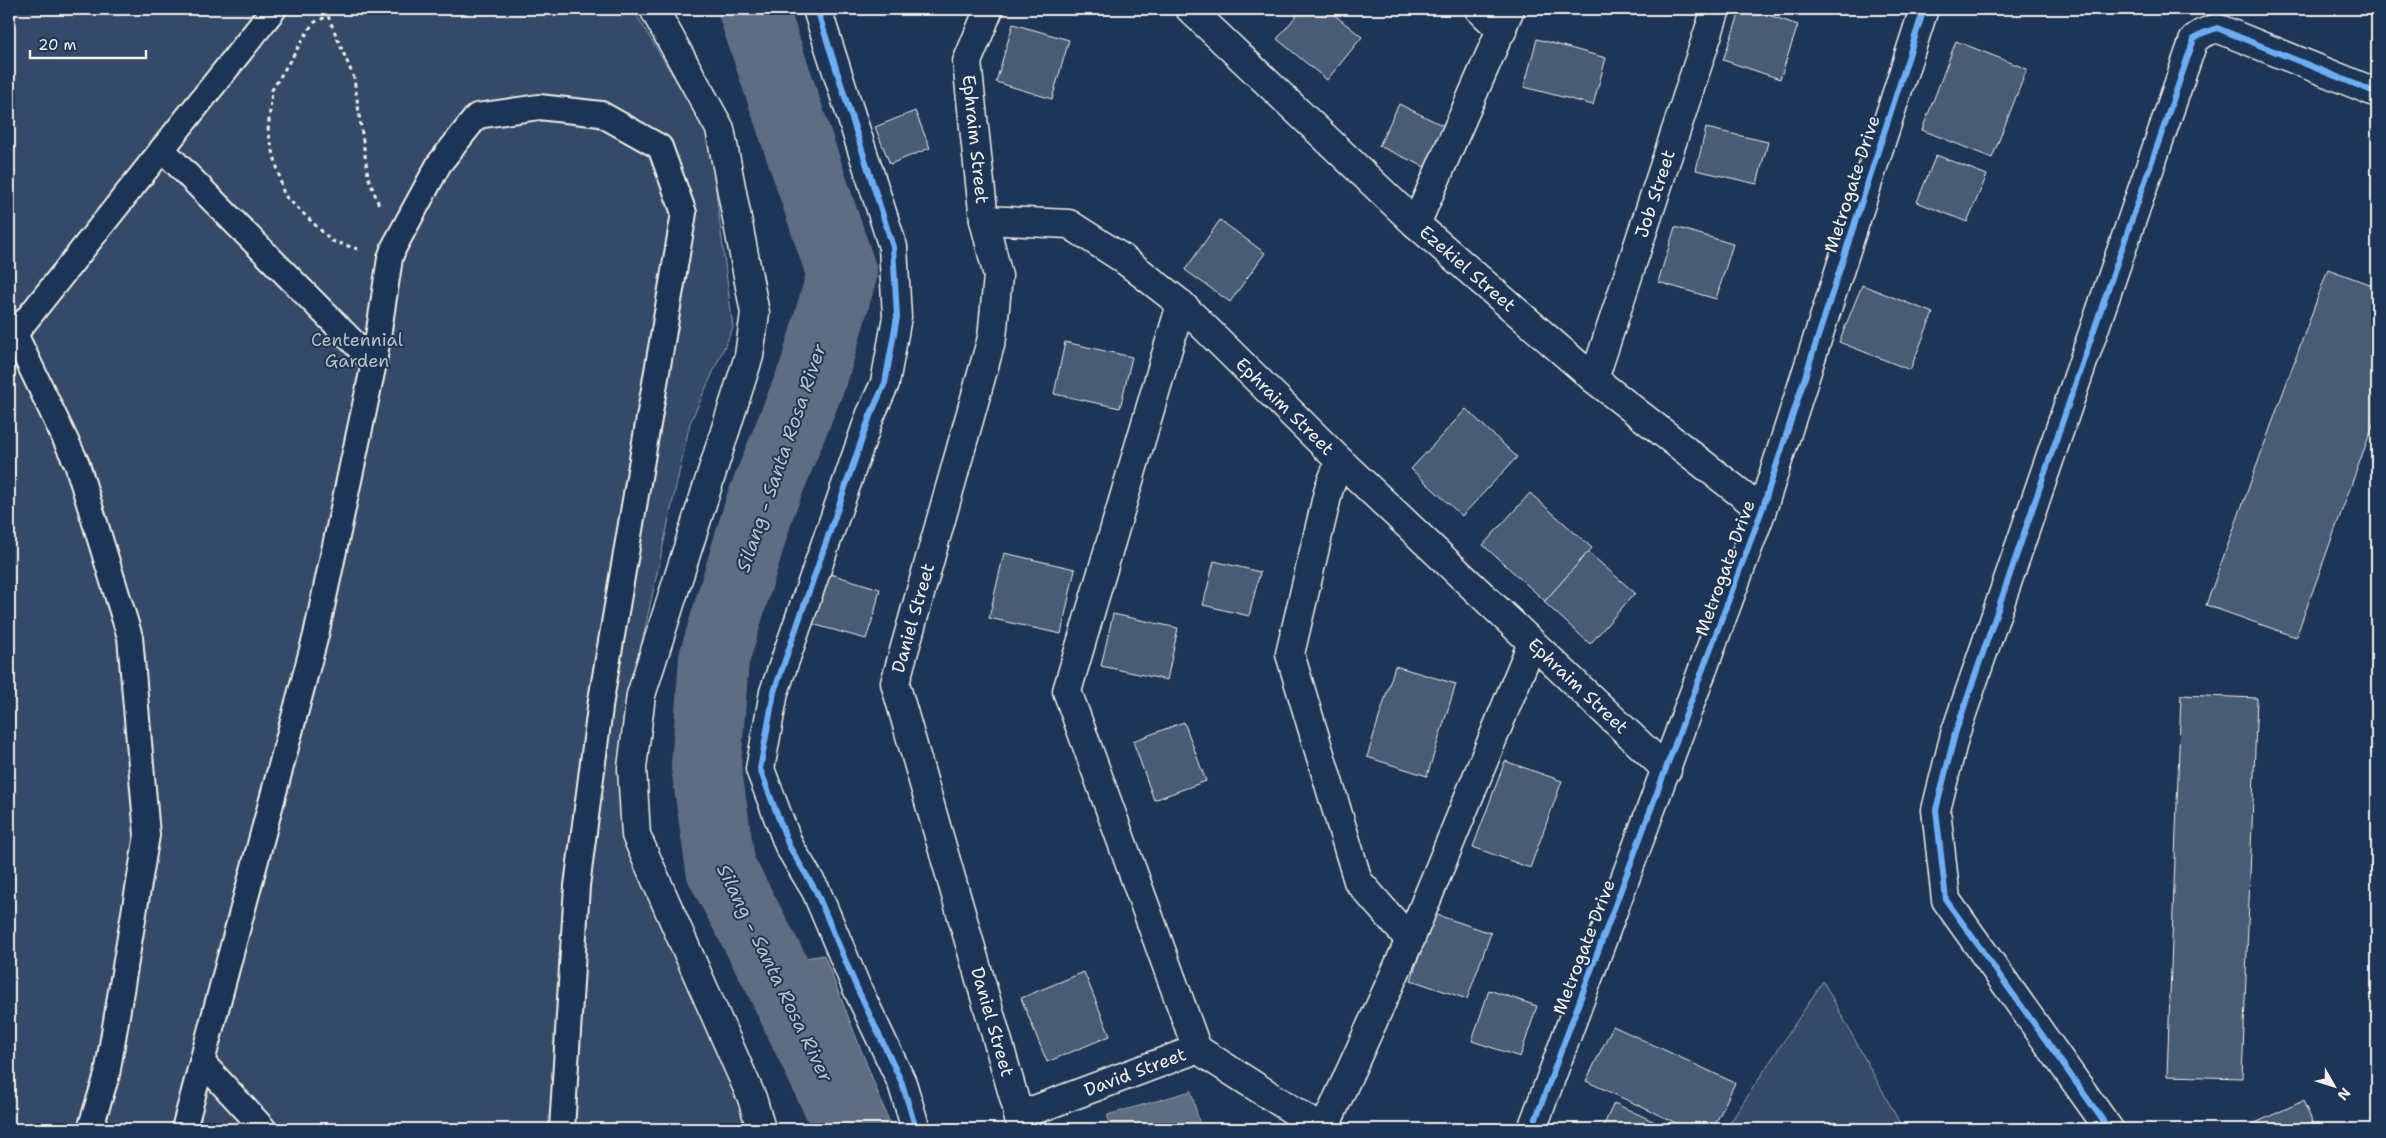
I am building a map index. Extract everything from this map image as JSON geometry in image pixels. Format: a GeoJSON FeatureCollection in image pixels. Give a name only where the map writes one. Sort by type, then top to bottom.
{"type":"FeatureCollection","features":[{"type":"Feature","properties":{"kind":"street"},"geometry":{"type":"LineString","coordinates":[[654,9],[720,129],[755,313],[749,356],[641,695],[632,768],[636,835],[752,1098],[761,1129]]}},
{"type":"Feature","properties":{"kind":"street"},"geometry":{"type":"LineString","coordinates":[[818,9],[893,247],[897,316],[885,383],[870,416],[774,692],[760,769],[789,846],[816,891],[856,986],[902,1083],[916,1129]]}},
{"type":"Feature","properties":{"kind":"street","name":"Ephraim Street"},"geometry":{"type":"LineString","coordinates":[[989,9],[967,62],[984,220],[1069,224],[1122,258],[1181,304],[1340,461],[1667,770]]}},
{"type":"Feature","properties":{"kind":"street","name":"Ezekiel Street"},"geometry":{"type":"LineString","coordinates":[[1190,9],[1416,224],[1594,379],[1762,510]]}},
{"type":"Feature","properties":{"kind":"street"},"geometry":{"type":"LineString","coordinates":[[1416,224],[1506,20],[1479,9]]}},
{"type":"Feature","properties":{"kind":"street","name":"Job Street"},"geometry":{"type":"LineString","coordinates":[[1594,379],[1716,9]]}},
{"type":"Feature","properties":{"kind":"street","name":"Metrogate Drive"},"geometry":{"type":"LineString","coordinates":[[1532,1129],[1667,770],[1762,510],[1924,9]]}},
{"type":"Feature","properties":{"kind":"street"},"geometry":{"type":"LineString","coordinates":[[2109,1129],[1946,900],[1936,810],[1955,734],[2194,39],[2216,28],[2377,93]]}},
{"type":"Feature","properties":{"kind":"street","name":"Daniel Street"},"geometry":{"type":"LineString","coordinates":[[984,220],[998,276],[992,338],[895,683],[1021,1123]]}},
{"type":"Feature","properties":{"kind":"street"},"geometry":{"type":"LineString","coordinates":[[1181,304],[1067,691],[1197,1049]]}},
{"type":"Feature","properties":{"kind":"street"},"geometry":{"type":"LineString","coordinates":[[1340,461],[1329,488],[1290,654],[1358,880],[1410,940]]}},
{"type":"Feature","properties":{"kind":"street"},"geometry":{"type":"LineString","coordinates":[[1323,1129],[1410,940],[1532,644]]}},
{"type":"Feature","properties":{"kind":"street","name":"David Street"},"geometry":{"type":"LineString","coordinates":[[1021,1123],[1197,1049],[1323,1129]]}},
{"type":"Feature","properties":{"kind":"lane"},"geometry":{"type":"LineString","coordinates":[[90,1129],[107,1075],[147,834],[130,637],[77,464],[12,332],[274,9]]}},
{"type":"Feature","properties":{"kind":"lane"},"geometry":{"type":"LineString","coordinates":[[184,1129],[316,635],[374,363],[392,252],[439,164],[477,116],[539,107],[601,114],[660,147],[684,213],[599,719],[577,886],[562,1129]]}},
{"type":"Feature","properties":{"kind":"lane"},"geometry":{"type":"LineString","coordinates":[[162,149],[374,363]]}},
{"type":"Feature","properties":{"kind":"lane"},"geometry":{"type":"LineString","coordinates":[[202,1062],[263,1129]]}},
{"type":"Feature","properties":{"kind":"path"},"geometry":{"type":"LineString","coordinates":[[328,16],[354,78],[368,176],[392,252],[332,241],[284,196],[268,131],[272,90],[313,23],[328,16]]}},
{"type":"Feature","properties":{"kind":"green space","name":"Centennial Garden"},"geometry":{"type":"Polygon","coordinates":[[[9,9],[633,9],[709,136],[733,328],[690,423],[630,696],[630,837],[772,1129],[9,1129],[9,9]]]}},
{"type":"Feature","properties":{"kind":"green space"},"geometry":{"type":"Polygon","coordinates":[[[1823,981],[1903,1129],[1726,1129],[1823,981]]]}},
{"type":"Feature","properties":{"kind":"water"},"geometry":{"type":"Polygon","coordinates":[[[824,955],[892,1129],[816,1129],[761,965],[824,955]]]}},
{"type":"Feature","properties":{"kind":"water"},"geometry":{"type":"Polygon","coordinates":[[[1191,1091],[1201,1129],[1112,1129],[1107,1115],[1191,1091]]]}},
{"type":"Feature","properties":{"kind":"building"},"geometry":{"type":"Polygon","coordinates":[[[1302,9],[1327,9],[1362,37],[1327,80],[1277,39],[1302,9]]]}},
{"type":"Feature","properties":{"kind":"building"},"geometry":{"type":"Polygon","coordinates":[[[1741,9],[1751,9],[1798,25],[1780,79],[1723,60],[1741,9]]]}},
{"type":"Feature","properties":{"kind":"building"},"geometry":{"type":"Polygon","coordinates":[[[1013,24],[1069,40],[1052,99],[996,82],[1013,24]]]}},
{"type":"Feature","properties":{"kind":"building"},"geometry":{"type":"Polygon","coordinates":[[[1537,39],[1606,58],[1593,105],[1524,87],[1537,39]]]}},
{"type":"Feature","properties":{"kind":"building"},"geometry":{"type":"Polygon","coordinates":[[[1956,41],[2027,69],[1992,158],[1922,130],[1956,41]]]}},
{"type":"Feature","properties":{"kind":"building"},"geometry":{"type":"Polygon","coordinates":[[[1399,104],[1444,126],[1425,167],[1379,146],[1399,104]]]}},
{"type":"Feature","properties":{"kind":"building"},"geometry":{"type":"Polygon","coordinates":[[[915,111],[930,148],[890,164],[875,127],[915,111]]]}},
{"type":"Feature","properties":{"kind":"building"},"geometry":{"type":"Polygon","coordinates":[[[1706,128],[1768,142],[1757,184],[1696,170],[1706,128]]]}},
{"type":"Feature","properties":{"kind":"building"},"geometry":{"type":"Polygon","coordinates":[[[1936,155],[1987,175],[1967,222],[1917,202],[1936,155]]]}},
{"type":"Feature","properties":{"kind":"building"},"geometry":{"type":"Polygon","coordinates":[[[1220,220],[1265,253],[1230,302],[1185,270],[1220,220]]]}},
{"type":"Feature","properties":{"kind":"building"},"geometry":{"type":"Polygon","coordinates":[[[1675,227],[1733,244],[1716,299],[1658,282],[1675,227]]]}},
{"type":"Feature","properties":{"kind":"building"},"geometry":{"type":"Polygon","coordinates":[[[2328,269],[2377,287],[2377,414],[2296,637],[2206,605],[2328,269]]]}},
{"type":"Feature","properties":{"kind":"building"},"geometry":{"type":"Polygon","coordinates":[[[1862,285],[1933,313],[1910,370],[1839,342],[1862,285]]]}},
{"type":"Feature","properties":{"kind":"building"},"geometry":{"type":"Polygon","coordinates":[[[1065,342],[1132,357],[1120,408],[1054,394],[1065,342]]]}},
{"type":"Feature","properties":{"kind":"building"},"geometry":{"type":"Polygon","coordinates":[[[1466,409],[1517,457],[1462,516],[1411,469],[1466,409]]]}},
{"type":"Feature","properties":{"kind":"building"},"geometry":{"type":"Polygon","coordinates":[[[1530,493],[1592,548],[1545,601],[1483,545],[1530,493]]]}},
{"type":"Feature","properties":{"kind":"building"},"geometry":{"type":"Polygon","coordinates":[[[1588,552],[1635,593],[1590,644],[1544,602],[1588,552]]]}},
{"type":"Feature","properties":{"kind":"building"},"geometry":{"type":"Polygon","coordinates":[[[1004,553],[1075,569],[1061,634],[989,618],[1004,553]]]}},
{"type":"Feature","properties":{"kind":"building"},"geometry":{"type":"Polygon","coordinates":[[[1214,561],[1260,572],[1249,616],[1203,605],[1214,561]]]}},
{"type":"Feature","properties":{"kind":"building"},"geometry":{"type":"Polygon","coordinates":[[[827,573],[880,589],[866,639],[812,624],[827,573]]]}},
{"type":"Feature","properties":{"kind":"building"},"geometry":{"type":"Polygon","coordinates":[[[1113,614],[1178,628],[1167,680],[1101,666],[1113,614]]]}},
{"type":"Feature","properties":{"kind":"building"},"geometry":{"type":"Polygon","coordinates":[[[1395,666],[1456,684],[1427,776],[1367,757],[1395,666]]]}},
{"type":"Feature","properties":{"kind":"building"},"geometry":{"type":"Polygon","coordinates":[[[2181,695],[2257,698],[2242,1078],[2167,1076],[2181,695]]]}},
{"type":"Feature","properties":{"kind":"building"},"geometry":{"type":"Polygon","coordinates":[[[1184,722],[1206,781],[1154,800],[1133,741],[1184,722]]]}},
{"type":"Feature","properties":{"kind":"building"},"geometry":{"type":"Polygon","coordinates":[[[1505,761],[1562,781],[1530,868],[1473,847],[1505,761]]]}},
{"type":"Feature","properties":{"kind":"building"},"geometry":{"type":"Polygon","coordinates":[[[1434,914],[1491,933],[1467,999],[1411,980],[1434,914]]]}},
{"type":"Feature","properties":{"kind":"building"},"geometry":{"type":"Polygon","coordinates":[[[1084,972],[1110,1036],[1047,1062],[1021,998],[1084,972]]]}},
{"type":"Feature","properties":{"kind":"building"},"geometry":{"type":"Polygon","coordinates":[[[1489,990],[1537,1006],[1520,1057],[1472,1041],[1489,990]]]}},
{"type":"Feature","properties":{"kind":"building"},"geometry":{"type":"Polygon","coordinates":[[[1613,1026],[1735,1083],[1713,1129],[1689,1129],[1586,1081],[1613,1026]]]}},
{"type":"Feature","properties":{"kind":"building"},"geometry":{"type":"Polygon","coordinates":[[[2303,1101],[2316,1129],[2242,1129],[2303,1101]]]}},
{"type":"Feature","properties":{"kind":"building"},"geometry":{"type":"Polygon","coordinates":[[[1614,1103],[1670,1129],[1602,1129],[1614,1103]]]}},
{"type":"Feature","properties":{"kind":"waterway","name":"Silang - Santa Rosa River"},"geometry":{"type":"LineString","coordinates":[[753,9],[842,274],[814,372],[760,506],[714,659],[706,766],[721,869],[778,977],[850,1129]]}},
{"type":"Feature","properties":{"kind":"cycle path"},"geometry":{"type":"LineString","coordinates":[[817,9],[893,247],[897,317],[885,383],[870,416],[774,692],[760,769],[789,846],[816,891],[856,986],[902,1083],[916,1129]]}},
{"type":"Feature","properties":{"kind":"cycle path"},"geometry":{"type":"LineString","coordinates":[[1532,1129],[1762,510],[1924,9]]}},
{"type":"Feature","properties":{"kind":"cycle path"},"geometry":{"type":"LineString","coordinates":[[2109,1129],[1946,900],[1936,810],[1955,734],[2194,39],[2203,33],[2217,28],[2377,93]]}}]}
